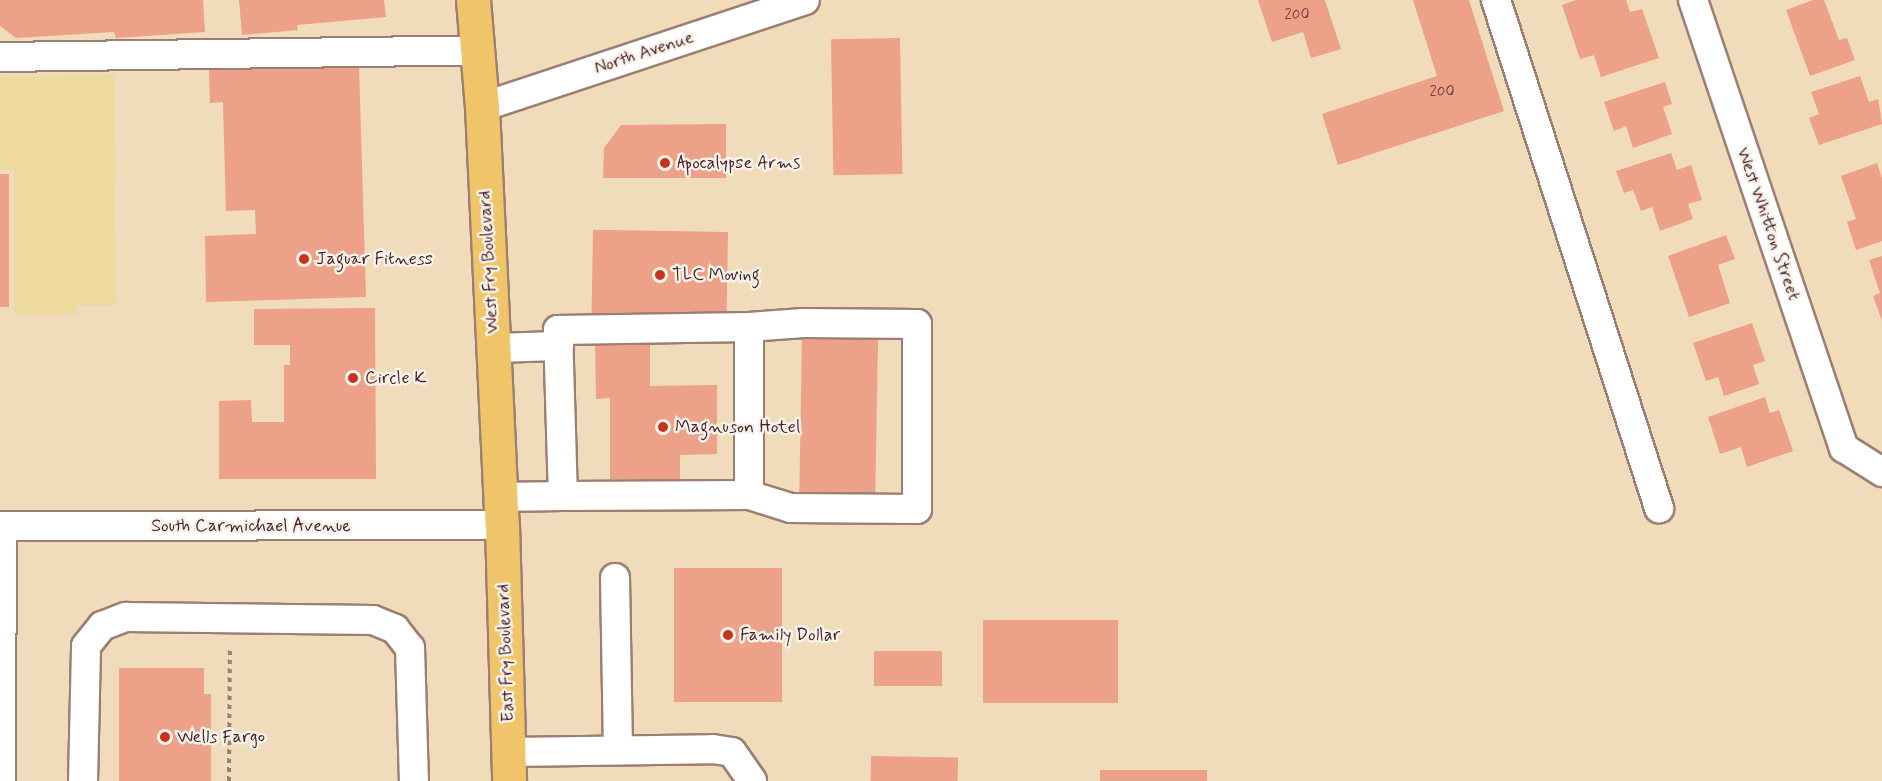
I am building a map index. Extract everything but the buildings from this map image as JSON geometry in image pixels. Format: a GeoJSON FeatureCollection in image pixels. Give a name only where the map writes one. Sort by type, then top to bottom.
{"type":"FeatureCollection","features":[{"type":"Feature","properties":{"kind":"main road","name":"West Fry Boulevard"},"geometry":{"type":"LineString","coordinates":[[473,0],[482,106],[501,511]]}},
{"type":"Feature","properties":{"kind":"main road","name":"East Fry Boulevard"},"geometry":{"type":"LineString","coordinates":[[501,511],[509,766]]}},
{"type":"Feature","properties":{"kind":"street","name":"North Avenue"},"geometry":{"type":"LineString","coordinates":[[482,106],[805,0]]}},
{"type":"Feature","properties":{"kind":"street"},"geometry":{"type":"LineString","coordinates":[[1496,0],[1659,508]]}},
{"type":"Feature","properties":{"kind":"street","name":"West Whitton Street"},"geometry":{"type":"LineString","coordinates":[[1693,0],[1844,448],[1882,472]]}},
{"type":"Feature","properties":{"kind":"street"},"geometry":{"type":"LineString","coordinates":[[0,57],[477,50]]}},
{"type":"Feature","properties":{"kind":"street","name":"South Carmichael Avenue"},"geometry":{"type":"LineString","coordinates":[[1,526],[501,511],[563,496],[749,495],[791,508],[916,508],[916,324],[803,323],[749,327]]}},
{"type":"Feature","properties":{"kind":"street"},"geometry":{"type":"LineString","coordinates":[[563,496],[558,330],[749,327],[749,495]]}},
{"type":"Feature","properties":{"kind":"street"},"geometry":{"type":"LineString","coordinates":[[494,348],[559,346]]}},
{"type":"Feature","properties":{"kind":"street"},"geometry":{"type":"LineString","coordinates":[[1,526],[1,781]]}},
{"type":"Feature","properties":{"kind":"street"},"geometry":{"type":"LineString","coordinates":[[615,578],[618,750]]}},
{"type":"Feature","properties":{"kind":"street"},"geometry":{"type":"LineString","coordinates":[[83,781],[86,646],[102,626],[126,617],[373,620],[395,629],[410,648],[414,781]]}},
{"type":"Feature","properties":{"kind":"street"},"geometry":{"type":"LineString","coordinates":[[509,766],[618,750],[732,752],[752,781]]}},
{"type":"Feature","properties":{"kind":"path"},"geometry":{"type":"LineString","coordinates":[[229,781],[230,618]]}},
{"type":"Feature","properties":{"kind":"sand"},"geometry":{"type":"Polygon","coordinates":[[[114,74],[116,305],[76,305],[76,314],[14,314],[14,170],[0,169],[0,77],[114,74]]]}},
{"type":"Feature","properties":{"kind":"place","name":"Apocalypse Arms"},"geometry":{"type":"Point","coordinates":[665,163]}},
{"type":"Feature","properties":{"kind":"place","name":"Jaguar Fitness"},"geometry":{"type":"Point","coordinates":[304,259]}},
{"type":"Feature","properties":{"kind":"place","name":"TLC Moving"},"geometry":{"type":"Point","coordinates":[660,275]}},
{"type":"Feature","properties":{"kind":"place","name":"Circle K"},"geometry":{"type":"Point","coordinates":[353,378]}},
{"type":"Feature","properties":{"kind":"place","name":"Magnuson Hotel"},"geometry":{"type":"Point","coordinates":[663,427]}},
{"type":"Feature","properties":{"kind":"place","name":"Family Dollar"},"geometry":{"type":"Point","coordinates":[728,635]}},
{"type":"Feature","properties":{"kind":"place","name":"Wells Fargo"},"geometry":{"type":"Point","coordinates":[165,737]}}]}
